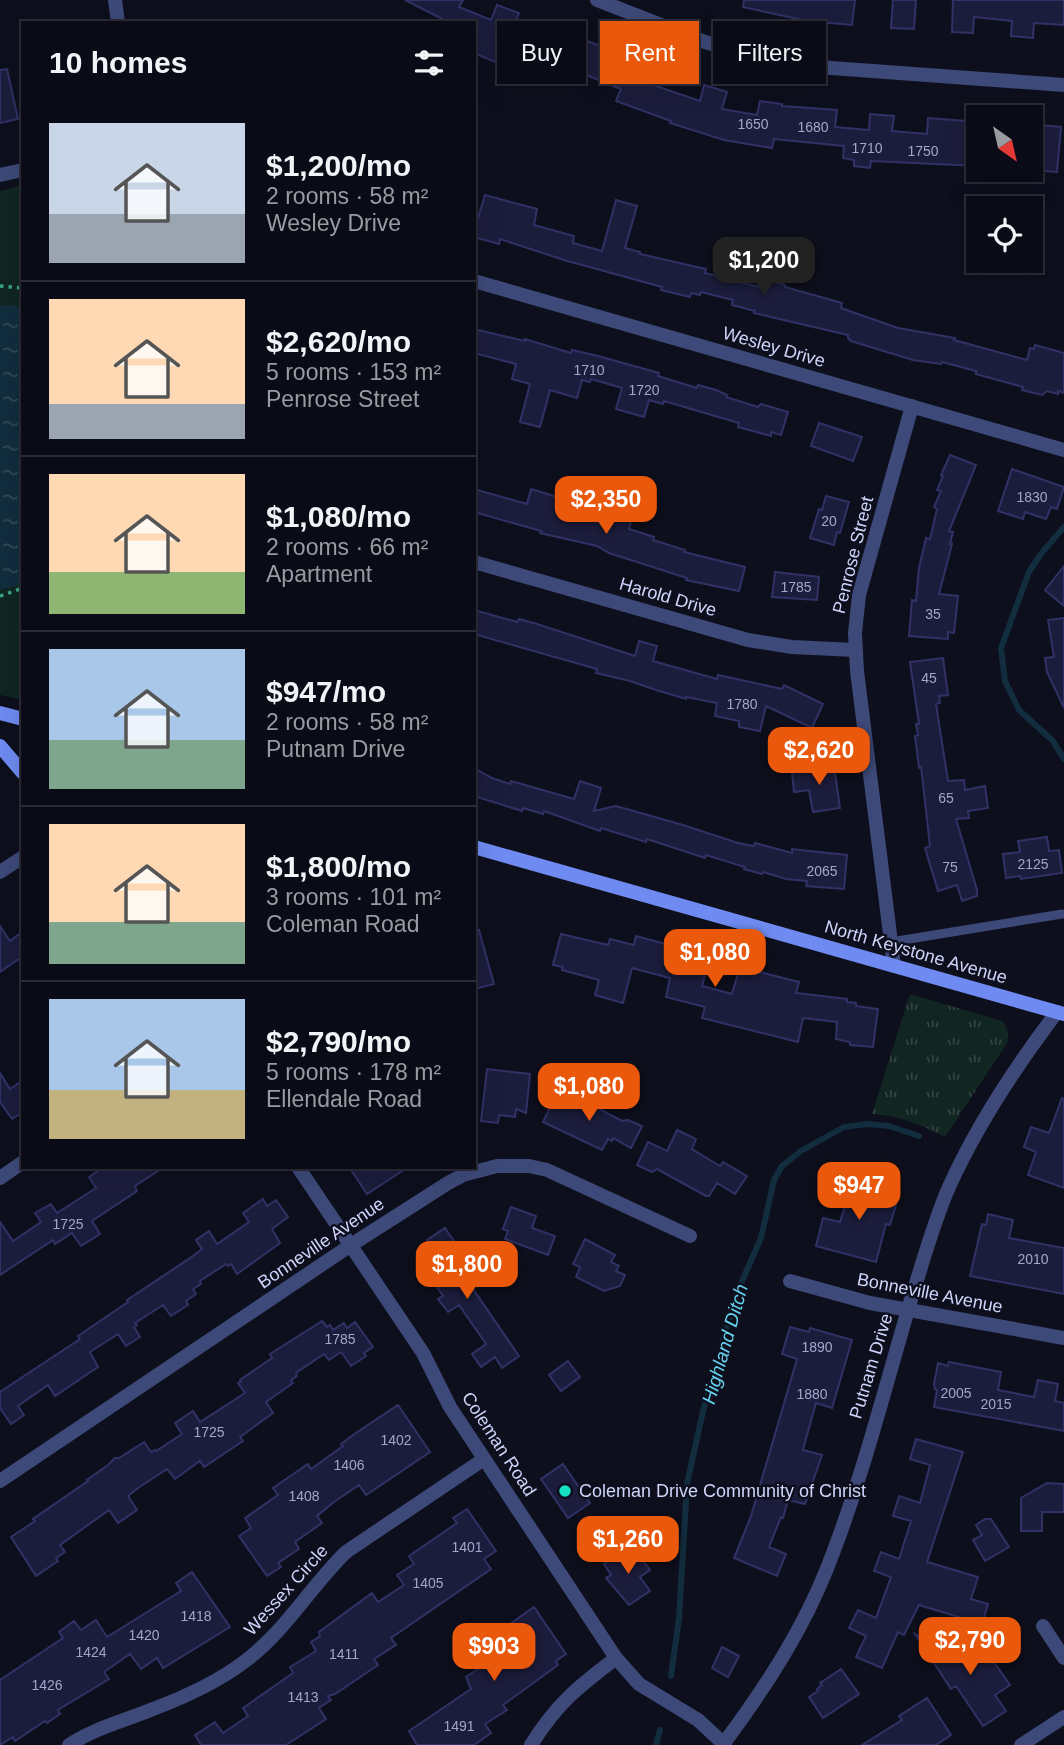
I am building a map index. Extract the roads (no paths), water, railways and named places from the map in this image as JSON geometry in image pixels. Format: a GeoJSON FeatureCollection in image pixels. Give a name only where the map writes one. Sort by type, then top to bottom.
{"type":"FeatureCollection","features":[{"type":"Feature","properties":{"kind":"street"},"geometry":{"type":"LineString","coordinates":[[116,0],[118,21]]}},
{"type":"Feature","properties":{"kind":"street"},"geometry":{"type":"LineString","coordinates":[[597,0],[705,42],[751,56],[804,66],[1064,85]]}},
{"type":"Feature","properties":{"kind":"street"},"geometry":{"type":"LineString","coordinates":[[0,175],[21,170]]}},
{"type":"Feature","properties":{"kind":"street","name":"Wesley Drive"},"geometry":{"type":"LineString","coordinates":[[476,282],[1064,450]]}},
{"type":"Feature","properties":{"kind":"street","name":"Penrose Street"},"geometry":{"type":"LineString","coordinates":[[894,966],[855,650],[859,595],[912,406]]}},
{"type":"Feature","properties":{"kind":"street","name":"Harold Drive"},"geometry":{"type":"LineString","coordinates":[[476,563],[748,640],[792,647],[855,650]]}},
{"type":"Feature","properties":{"kind":"street"},"geometry":{"type":"LineString","coordinates":[[0,713],[21,718]]}},
{"type":"Feature","properties":{"kind":"street"},"geometry":{"type":"LineString","coordinates":[[0,746],[21,771]]}},
{"type":"Feature","properties":{"kind":"street","name":"North Keystone Avenue"},"geometry":{"type":"LineString","coordinates":[[476,848],[894,966],[1062,1009]]}},
{"type":"Feature","properties":{"kind":"street"},"geometry":{"type":"LineString","coordinates":[[0,872],[21,858]]}},
{"type":"Feature","properties":{"kind":"street","name":"Putnam Drive"},"geometry":{"type":"LineString","coordinates":[[724,1744],[793,1641],[828,1567],[948,1189],[969,1146],[1001,1094],[1062,1009]]}},
{"type":"Feature","properties":{"kind":"street"},"geometry":{"type":"LineString","coordinates":[[0,1178],[21,1164]]}},
{"type":"Feature","properties":{"kind":"street","name":"Bonneville Avenue"},"geometry":{"type":"LineString","coordinates":[[0,1482],[351,1245],[463,1175],[483,1168],[511,1165],[547,1170],[690,1236]]}},
{"type":"Feature","properties":{"kind":"street","name":"Coleman Road"},"geometry":{"type":"LineString","coordinates":[[299,1169],[423,1353],[450,1407],[616,1658],[639,1684],[698,1720],[724,1744]]}},
{"type":"Feature","properties":{"kind":"street","name":"Bonneville Avenue"},"geometry":{"type":"LineString","coordinates":[[790,1281],[860,1300],[1064,1338]]}},
{"type":"Feature","properties":{"kind":"street","name":"Wessex Circle"},"geometry":{"type":"LineString","coordinates":[[69,1745],[89,1733],[186,1696],[244,1662],[288,1621],[346,1552],[484,1459]]}},
{"type":"Feature","properties":{"kind":"street"},"geometry":{"type":"LineString","coordinates":[[1043,1626],[1064,1658]]}},
{"type":"Feature","properties":{"kind":"street"},"geometry":{"type":"LineString","coordinates":[[531,1745],[550,1716],[569,1695],[616,1658]]}},
{"type":"Feature","properties":{"kind":"street"},"geometry":{"type":"LineString","coordinates":[[1021,1745],[1064,1717]]}},
{"type":"Feature","properties":{"kind":"lane"},"geometry":{"type":"LineString","coordinates":[[891,942],[1062,914]]}},
{"type":"Feature","properties":{"kind":"water"},"geometry":{"type":"Polygon","coordinates":[[[0,306],[21,307],[21,585],[0,590],[0,306]]]}},
{"type":"Feature","properties":{"kind":"waterway","name":"Highland Ditch"},"geometry":{"type":"LineString","coordinates":[[1064,527],[1029,572],[1001,648],[1005,681],[1019,710],[1053,741],[1064,759]]}},
{"type":"Feature","properties":{"kind":"waterway","name":"Highland Ditch"},"geometry":{"type":"LineString","coordinates":[[671,1676],[679,1618],[687,1484],[703,1411],[736,1295],[761,1238],[774,1180],[782,1166],[801,1151],[844,1127],[867,1124],[889,1126],[919,1136]]}},
{"type":"Feature","properties":{"kind":"waterway","name":"Highland Ditch"},"geometry":{"type":"LineString","coordinates":[[656,1745],[660,1730]]}},
{"type":"Feature","properties":{"kind":"place","name":"Coleman Drive Community of Christ"},"geometry":{"type":"Point","coordinates":[565,1491]}}]}
